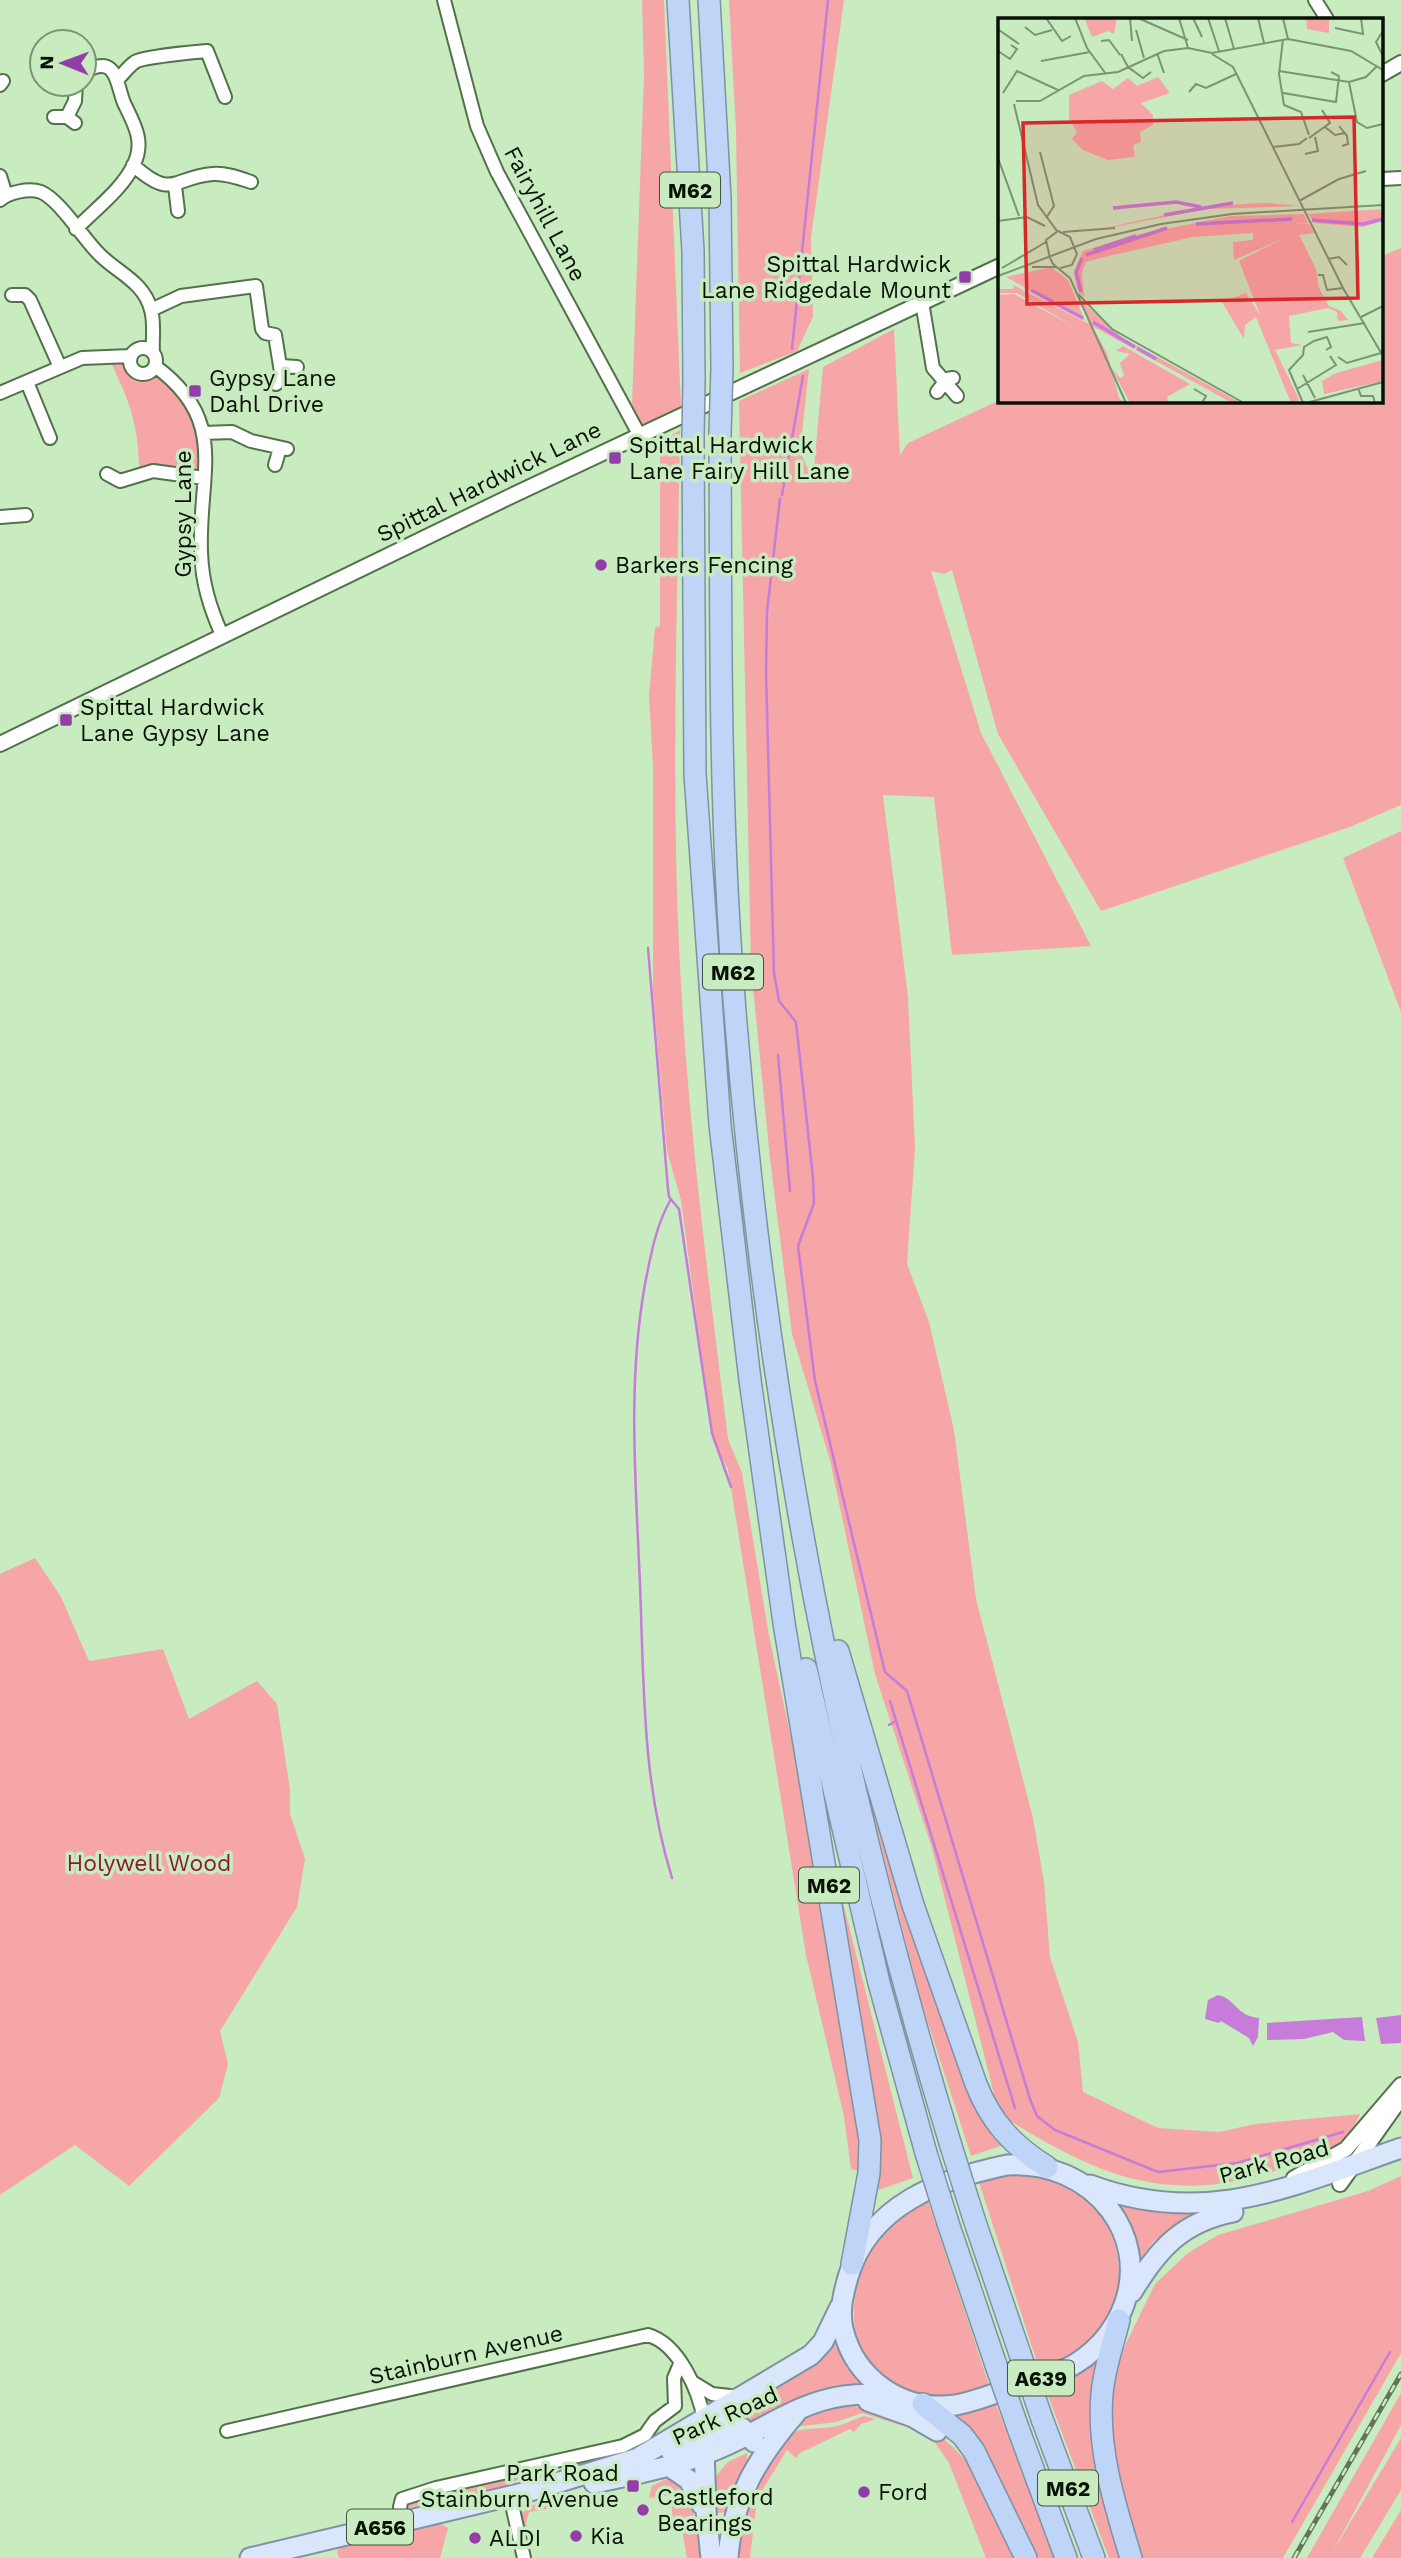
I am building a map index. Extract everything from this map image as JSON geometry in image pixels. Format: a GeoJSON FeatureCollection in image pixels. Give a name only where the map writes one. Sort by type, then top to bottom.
{"type":"FeatureCollection","features":[{"type":"Feature","properties":{"kind":"highway","name":"M62"},"geometry":{"type":"LineString","coordinates":[[678,0],[694,251],[695,774],[706,953],[735,1262],[784,1623],[870,2140],[869,2173],[852,2263]]}},
{"type":"Feature","properties":{"kind":"highway","name":"M62"},"geometry":{"type":"LineString","coordinates":[[709,1],[720,198],[722,748],[731,956],[762,1267],[797,1507],[841,1731],[880,1898],[951,2146],[1042,2419],[1094,2558]]}},
{"type":"Feature","properties":{"kind":"highway","name":"M62"},"geometry":{"type":"LineString","coordinates":[[770,1506],[876,1970],[926,2153],[996,2365],[1066,2558]]}},
{"type":"Feature","properties":{"kind":"highway"},"geometry":{"type":"LineString","coordinates":[[797,1507],[909,1893],[975,2084],[986,2110],[1003,2132],[1047,2167]]}},
{"type":"Feature","properties":{"kind":"highway","name":"M62"},"geometry":{"type":"LineString","coordinates":[[1119,2320],[1107,2364],[1102,2405],[1103,2452],[1131,2558]]}},
{"type":"Feature","properties":{"kind":"highway"},"geometry":{"type":"LineString","coordinates":[[923,2404],[962,2435],[1026,2558]]}},
{"type":"Feature","properties":{"kind":"highway"},"geometry":{"type":"LineString","coordinates":[[937,2431],[960,2449],[987,2480]]}},
{"type":"Feature","properties":{"kind":"main road","name":"Park Road"},"geometry":{"type":"LineString","coordinates":[[1076,2180],[1149,2202],[1242,2205],[1265,2193],[1401,2148]]}},
{"type":"Feature","properties":{"kind":"main road","name":"Park Road"},"geometry":{"type":"LineString","coordinates":[[1128,2299],[1150,2262],[1178,2234],[1203,2218],[1242,2205],[1340,2184],[1401,2158]]}},
{"type":"Feature","properties":{"kind":"main road","name":"A639"},"geometry":{"type":"LineString","coordinates":[[1020,2165],[1047,2167],[1076,2180],[1106,2205],[1126,2239],[1131,2277],[1128,2299],[1119,2320],[1096,2348],[1052,2375],[956,2404],[923,2404],[900,2397],[871,2380],[854,2360],[844,2334],[841,2306],[852,2263],[876,2224],[911,2198],[987,2170],[1020,2165]]}},
{"type":"Feature","properties":{"kind":"main road"},"geometry":{"type":"LineString","coordinates":[[1107,2364],[1144,2295],[1174,2253],[1242,2205]]}},
{"type":"Feature","properties":{"kind":"main road"},"geometry":{"type":"LineString","coordinates":[[767,2381],[813,2334],[846,2284]]}},
{"type":"Feature","properties":{"kind":"main road","name":"Park Road"},"geometry":{"type":"LineString","coordinates":[[518,2494],[594,2483],[670,2467],[704,2437],[739,2398],[811,2356],[830,2330],[841,2306]]}},
{"type":"Feature","properties":{"kind":"main road","name":"Park Road"},"geometry":{"type":"LineString","coordinates":[[250,2558],[518,2494],[704,2437],[750,2434],[817,2400],[847,2395],[900,2397]]}},
{"type":"Feature","properties":{"kind":"main road"},"geometry":{"type":"LineString","coordinates":[[847,2395],[913,2417],[937,2431]]}},
{"type":"Feature","properties":{"kind":"main road"},"geometry":{"type":"LineString","coordinates":[[728,2558],[734,2518],[755,2465],[800,2409]]}},
{"type":"Feature","properties":{"kind":"main road"},"geometry":{"type":"LineString","coordinates":[[750,2434],[756,2450],[755,2465]]}},
{"type":"Feature","properties":{"kind":"main road"},"geometry":{"type":"LineString","coordinates":[[704,2437],[706,2511],[711,2558]]}},
{"type":"Feature","properties":{"kind":"main road"},"geometry":{"type":"LineString","coordinates":[[670,2467],[689,2480],[706,2511],[720,2519],[734,2518]]}},
{"type":"Feature","properties":{"kind":"street","name":"Fairyhill Lane"},"geometry":{"type":"LineString","coordinates":[[444,0],[477,127],[497,172],[640,436]]}},
{"type":"Feature","properties":{"kind":"street"},"geometry":{"type":"LineString","coordinates":[[1315,0],[1326,18]]}},
{"type":"Feature","properties":{"kind":"street"},"geometry":{"type":"LineString","coordinates":[[119,78],[136,61],[148,57],[215,52],[228,97],[214,105]]}},
{"type":"Feature","properties":{"kind":"street"},"geometry":{"type":"LineString","coordinates":[[1384,73],[1401,63]]}},
{"type":"Feature","properties":{"kind":"street"},"geometry":{"type":"LineString","coordinates":[[75,229],[133,166],[139,150],[137,128],[123,100],[119,78],[110,69],[98,67]]}},
{"type":"Feature","properties":{"kind":"street"},"geometry":{"type":"LineString","coordinates":[[65,119],[75,98]]}},
{"type":"Feature","properties":{"kind":"street"},"geometry":{"type":"LineString","coordinates":[[133,166],[148,178],[175,186],[213,174],[251,182]]}},
{"type":"Feature","properties":{"kind":"street"},"geometry":{"type":"LineString","coordinates":[[0,176],[3,197],[39,191],[52,199],[75,229],[102,257],[127,275],[142,291],[151,310],[151,356],[144,373],[135,371],[131,360],[136,350],[151,356]]}},
{"type":"Feature","properties":{"kind":"street"},"geometry":{"type":"LineString","coordinates":[[175,186],[178,211]]}},
{"type":"Feature","properties":{"kind":"street","name":"Spittal Hardwick Lane"},"geometry":{"type":"LineString","coordinates":[[0,744],[222,635],[998,267]]}},
{"type":"Feature","properties":{"kind":"street"},"geometry":{"type":"LineString","coordinates":[[151,310],[181,296],[256,286],[262,329],[275,335],[281,366],[276,384]]}},
{"type":"Feature","properties":{"kind":"street"},"geometry":{"type":"LineString","coordinates":[[23,292],[30,300],[60,367]]}},
{"type":"Feature","properties":{"kind":"street"},"geometry":{"type":"LineString","coordinates":[[922,302],[933,368],[957,396]]}},
{"type":"Feature","properties":{"kind":"street"},"geometry":{"type":"LineString","coordinates":[[0,393],[82,358],[116,356],[131,360]]}},
{"type":"Feature","properties":{"kind":"street","name":"Gypsy Lane"},"geometry":{"type":"LineString","coordinates":[[151,356],[185,391],[203,433],[205,478],[201,550],[205,587],[222,635]]}},
{"type":"Feature","properties":{"kind":"street"},"geometry":{"type":"LineString","coordinates":[[281,366],[297,367]]}},
{"type":"Feature","properties":{"kind":"street"},"geometry":{"type":"LineString","coordinates":[[27,382],[50,438]]}},
{"type":"Feature","properties":{"kind":"street"},"geometry":{"type":"LineString","coordinates":[[203,433],[232,432],[284,448],[275,465]]}},
{"type":"Feature","properties":{"kind":"street"},"geometry":{"type":"LineString","coordinates":[[107,480],[127,481],[153,471],[205,478]]}},
{"type":"Feature","properties":{"kind":"street"},"geometry":{"type":"LineString","coordinates":[[0,517],[26,515]]}},
{"type":"Feature","properties":{"kind":"street"},"geometry":{"type":"LineString","coordinates":[[1265,2193],[1346,2149],[1401,2084]]}},
{"type":"Feature","properties":{"kind":"street"},"geometry":{"type":"LineString","coordinates":[[1340,2184],[1401,2098]]}},
{"type":"Feature","properties":{"kind":"street","name":"Stainburn Avenue"},"geometry":{"type":"LineString","coordinates":[[227,2431],[639,2337],[656,2338],[694,2383],[704,2437]]}},
{"type":"Feature","properties":{"kind":"street","name":"Park Road"},"geometry":{"type":"LineString","coordinates":[[403,2522],[400,2507],[402,2499],[622,2446],[645,2435],[655,2421],[675,2406],[674,2378],[680,2364]]}},
{"type":"Feature","properties":{"kind":"street"},"geometry":{"type":"LineString","coordinates":[[694,2383],[712,2393],[739,2398]]}},
{"type":"Feature","properties":{"kind":"street"},"geometry":{"type":"LineString","coordinates":[[518,2494],[524,2558]]}},
{"type":"Feature","properties":{"kind":"green space"},"geometry":{"type":"Polygon","coordinates":[[[642,0],[664,0],[681,409],[641,430],[632,404],[644,74],[642,0]]]}},
{"type":"Feature","properties":{"kind":"green space"},"geometry":{"type":"Polygon","coordinates":[[[729,0],[844,0],[811,238],[813,317],[797,351],[740,373],[736,130],[729,0]]]}},
{"type":"Feature","properties":{"kind":"green space"},"geometry":{"type":"Polygon","coordinates":[[[1401,248],[1401,805],[1350,827],[1101,911],[998,734],[952,570],[944,574],[931,571],[981,733],[1091,946],[952,955],[934,797],[883,795],[908,997],[915,1148],[907,1264],[929,1322],[954,1430],[976,1599],[1033,1818],[1044,1882],[1050,1957],[1078,2042],[1083,2092],[1158,2128],[1219,2132],[1255,2124],[1360,2114],[1340,2142],[1323,2154],[1302,2162],[1248,2178],[1209,2185],[1173,2185],[1138,2180],[1105,2170],[1036,2137],[999,2114],[932,1848],[875,1674],[830,1460],[792,1334],[770,1159],[751,967],[739,401],[809,369],[800,452],[813,479],[823,367],[894,329],[900,455],[908,443],[998,401],[1384,402],[1384,255],[1401,248]]]}},
{"type":"Feature","properties":{"kind":"green space"},"geometry":{"type":"Polygon","coordinates":[[[107,355],[130,362],[134,370],[141,373],[148,372],[155,366],[199,420],[205,475],[178,468],[139,466],[130,408],[107,355]]]}},
{"type":"Feature","properties":{"kind":"green space"},"geometry":{"type":"Polygon","coordinates":[[[680,430],[675,716],[676,858],[682,1001],[696,1166],[728,1439],[742,1473],[769,1636],[805,1803],[857,2118],[860,2171],[851,2169],[844,2116],[806,1955],[728,1469],[713,1442],[681,1200],[667,1151],[653,992],[653,766],[649,696],[655,628],[660,626],[660,442],[680,430]]]}},
{"type":"Feature","properties":{"kind":"green space"},"geometry":{"type":"Polygon","coordinates":[[[1401,831],[1401,1012],[1343,858],[1401,831]]]}},
{"type":"Feature","properties":{"kind":"green space","name":"Holywell Wood"},"geometry":{"type":"Polygon","coordinates":[[[35,1558],[61,1597],[89,1661],[163,1649],[189,1719],[257,1681],[277,1704],[290,1790],[290,1814],[305,1859],[297,1907],[220,2031],[228,2064],[219,2098],[129,2186],[75,2145],[0,2195],[0,1574],[35,1558]]]}},
{"type":"Feature","properties":{"kind":"green space"},"geometry":{"type":"Polygon","coordinates":[[[855,1742],[923,1962],[979,2116],[1003,2145],[971,2156],[920,1998],[855,1742]]]}},
{"type":"Feature","properties":{"kind":"green space"},"geometry":{"type":"Polygon","coordinates":[[[827,1840],[913,2178],[878,2190],[877,2141],[827,1840]]]}},
{"type":"Feature","properties":{"kind":"green space"},"geometry":{"type":"Polygon","coordinates":[[[1014,2174],[1066,2186],[1091,2204],[1105,2222],[1114,2242],[1118,2264],[1118,2286],[1113,2307],[1102,2328],[1082,2350],[1040,2372],[979,2182],[1014,2174]]]}},
{"type":"Feature","properties":{"kind":"green space"},"geometry":{"type":"Polygon","coordinates":[[[1401,2176],[1401,2353],[1283,2558],[1142,2558],[1125,2507],[1112,2445],[1110,2395],[1117,2362],[1155,2284],[1188,2253],[1218,2235],[1368,2191],[1401,2176]]]}},
{"type":"Feature","properties":{"kind":"green space"},"geometry":{"type":"Polygon","coordinates":[[[1116,2200],[1155,2210],[1200,2210],[1154,2241],[1139,2260],[1135,2235],[1116,2200]]]}},
{"type":"Feature","properties":{"kind":"green space"},"geometry":{"type":"Polygon","coordinates":[[[928,2201],[989,2385],[949,2398],[917,2395],[889,2381],[863,2352],[856,2335],[854,2317],[859,2279],[874,2243],[891,2225],[928,2201]]]}},
{"type":"Feature","properties":{"kind":"green space"},"geometry":{"type":"Polygon","coordinates":[[[836,2342],[846,2367],[860,2384],[815,2391],[752,2426],[738,2418],[735,2413],[818,2363],[836,2342]]]}},
{"type":"Feature","properties":{"kind":"green space"},"geometry":{"type":"Polygon","coordinates":[[[1107,2349],[1100,2380],[1126,2558],[1109,2558],[1044,2385],[1084,2369],[1107,2349]]]}},
{"type":"Feature","properties":{"kind":"green space"},"geometry":{"type":"Polygon","coordinates":[[[1401,2393],[1401,2425],[1332,2553],[1401,2438],[1401,2490],[1360,2558],[1307,2558],[1401,2393]]]}},
{"type":"Feature","properties":{"kind":"green space"},"geometry":{"type":"Polygon","coordinates":[[[995,2402],[1055,2558],[1035,2558],[951,2414],[995,2402]]]}},
{"type":"Feature","properties":{"kind":"green space"},"geometry":{"type":"Polygon","coordinates":[[[845,2405],[883,2410],[936,2433],[953,2447],[971,2466],[1018,2558],[986,2558],[949,2463],[929,2434],[862,2413],[836,2422],[794,2427],[813,2413],[845,2405]]]}},
{"type":"Feature","properties":{"kind":"green space"},"geometry":{"type":"Polygon","coordinates":[[[864,2416],[876,2419],[861,2424],[854,2432],[850,2429],[800,2453],[796,2458],[787,2450],[757,2499],[750,2558],[738,2558],[743,2527],[754,2491],[761,2473],[780,2443],[794,2432],[837,2426],[864,2416]]]}},
{"type":"Feature","properties":{"kind":"green space"},"geometry":{"type":"Polygon","coordinates":[[[747,2453],[747,2472],[728,2512],[718,2513],[713,2479],[728,2462],[747,2453]]]}},
{"type":"Feature","properties":{"kind":"green space"},"geometry":{"type":"Polygon","coordinates":[[[524,2476],[502,2488],[406,2508],[407,2504],[524,2476]]]}},
{"type":"Feature","properties":{"kind":"green space"},"geometry":{"type":"Polygon","coordinates":[[[670,2477],[689,2487],[701,2558],[687,2558],[680,2518],[673,2518],[670,2495],[649,2498],[652,2486],[670,2477]]]}},
{"type":"Feature","properties":{"kind":"green space"},"geometry":{"type":"Polygon","coordinates":[[[587,2497],[590,2502],[529,2512],[526,2523],[532,2558],[521,2514],[531,2505],[587,2497]]]}},
{"type":"Feature","properties":{"kind":"green space"},"geometry":{"type":"Polygon","coordinates":[[[1401,2510],[1401,2558],[1372,2558],[1401,2510]]]}},
{"type":"Feature","properties":{"kind":"green space"},"geometry":{"type":"Polygon","coordinates":[[[439,2523],[448,2528],[440,2558],[339,2558],[337,2551],[340,2548],[439,2523]]]}},
{"type":"Feature","properties":{"kind":"shaded area"},"geometry":{"type":"Polygon","coordinates":[[[1218,1995],[1229,2000],[1245,2014],[1259,2018],[1258,2037],[1253,2046],[1249,2038],[1221,2021],[1219,2023],[1205,2019],[1208,2000],[1218,1995]]]}},
{"type":"Feature","properties":{"kind":"shaded area"},"geometry":{"type":"Polygon","coordinates":[[[1401,2015],[1401,2043],[1381,2044],[1376,2018],[1401,2015]]]}},
{"type":"Feature","properties":{"kind":"shaded area"},"geometry":{"type":"Polygon","coordinates":[[[1362,2017],[1365,2041],[1344,2040],[1333,2032],[1304,2039],[1267,2040],[1267,2023],[1362,2017]]]}},
{"type":"Feature","properties":{"kind":"waterway"},"geometry":{"type":"LineString","coordinates":[[792,349],[828,0]]}},
{"type":"Feature","properties":{"kind":"waterway"},"geometry":{"type":"LineString","coordinates":[[782,495],[803,376]]}},
{"type":"Feature","properties":{"kind":"waterway"},"geometry":{"type":"LineString","coordinates":[[780,499],[767,612],[766,672],[774,973],[779,1001],[796,1022],[813,1178],[814,1203],[798,1246],[815,1381],[885,1672],[907,1691],[1030,2099],[1037,2116],[1055,2130],[1158,2172],[1237,2163],[1343,2132]]}},
{"type":"Feature","properties":{"kind":"waterway"},"geometry":{"type":"LineString","coordinates":[[648,948],[669,1197],[679,1209],[712,1433],[731,1487]]}},
{"type":"Feature","properties":{"kind":"waterway"},"geometry":{"type":"LineString","coordinates":[[778,1055],[790,1191]]}},
{"type":"Feature","properties":{"kind":"waterway"},"geometry":{"type":"LineString","coordinates":[[671,1199],[652,1251],[639,1322],[634,1434],[646,1733],[655,1805],[672,1878]]}},
{"type":"Feature","properties":{"kind":"waterway"},"geometry":{"type":"LineString","coordinates":[[890,1701],[1015,2108]]}},
{"type":"Feature","properties":{"kind":"waterway"},"geometry":{"type":"LineString","coordinates":[[889,1725],[896,1721]]}},
{"type":"Feature","properties":{"kind":"waterway"},"geometry":{"type":"LineString","coordinates":[[1292,2522],[1390,2352]]}},
{"type":"Feature","properties":{"kind":"railway"},"geometry":{"type":"LineString","coordinates":[[1294,2558],[1401,2374]]}},
{"type":"Feature","properties":{"kind":"place","name":"Spittal Hardwick Lane Ridgedale Mount"},"geometry":{"type":"Point","coordinates":[965,277]}},
{"type":"Feature","properties":{"kind":"place","name":"Gypsy Lane Dahl Drive"},"geometry":{"type":"Point","coordinates":[195,391]}},
{"type":"Feature","properties":{"kind":"place","name":"Spittal Hardwick Lane Fairy Hill Lane"},"geometry":{"type":"Point","coordinates":[615,458]}},
{"type":"Feature","properties":{"kind":"place","name":"Barkers Fencing"},"geometry":{"type":"Point","coordinates":[601,565]}},
{"type":"Feature","properties":{"kind":"place","name":"Spittal Hardwick Lane Gypsy Lane"},"geometry":{"type":"Point","coordinates":[66,720]}},
{"type":"Feature","properties":{"kind":"place","name":"Park Road Stainburn Avenue"},"geometry":{"type":"Point","coordinates":[633,2486]}},
{"type":"Feature","properties":{"kind":"place","name":"Ford"},"geometry":{"type":"Point","coordinates":[864,2492]}},
{"type":"Feature","properties":{"kind":"place","name":"Castleford Bearings"},"geometry":{"type":"Point","coordinates":[643,2510]}},
{"type":"Feature","properties":{"kind":"place","name":"Kia"},"geometry":{"type":"Point","coordinates":[576,2536]}},
{"type":"Feature","properties":{"kind":"place","name":"ALDI"},"geometry":{"type":"Point","coordinates":[475,2538]}}]}
